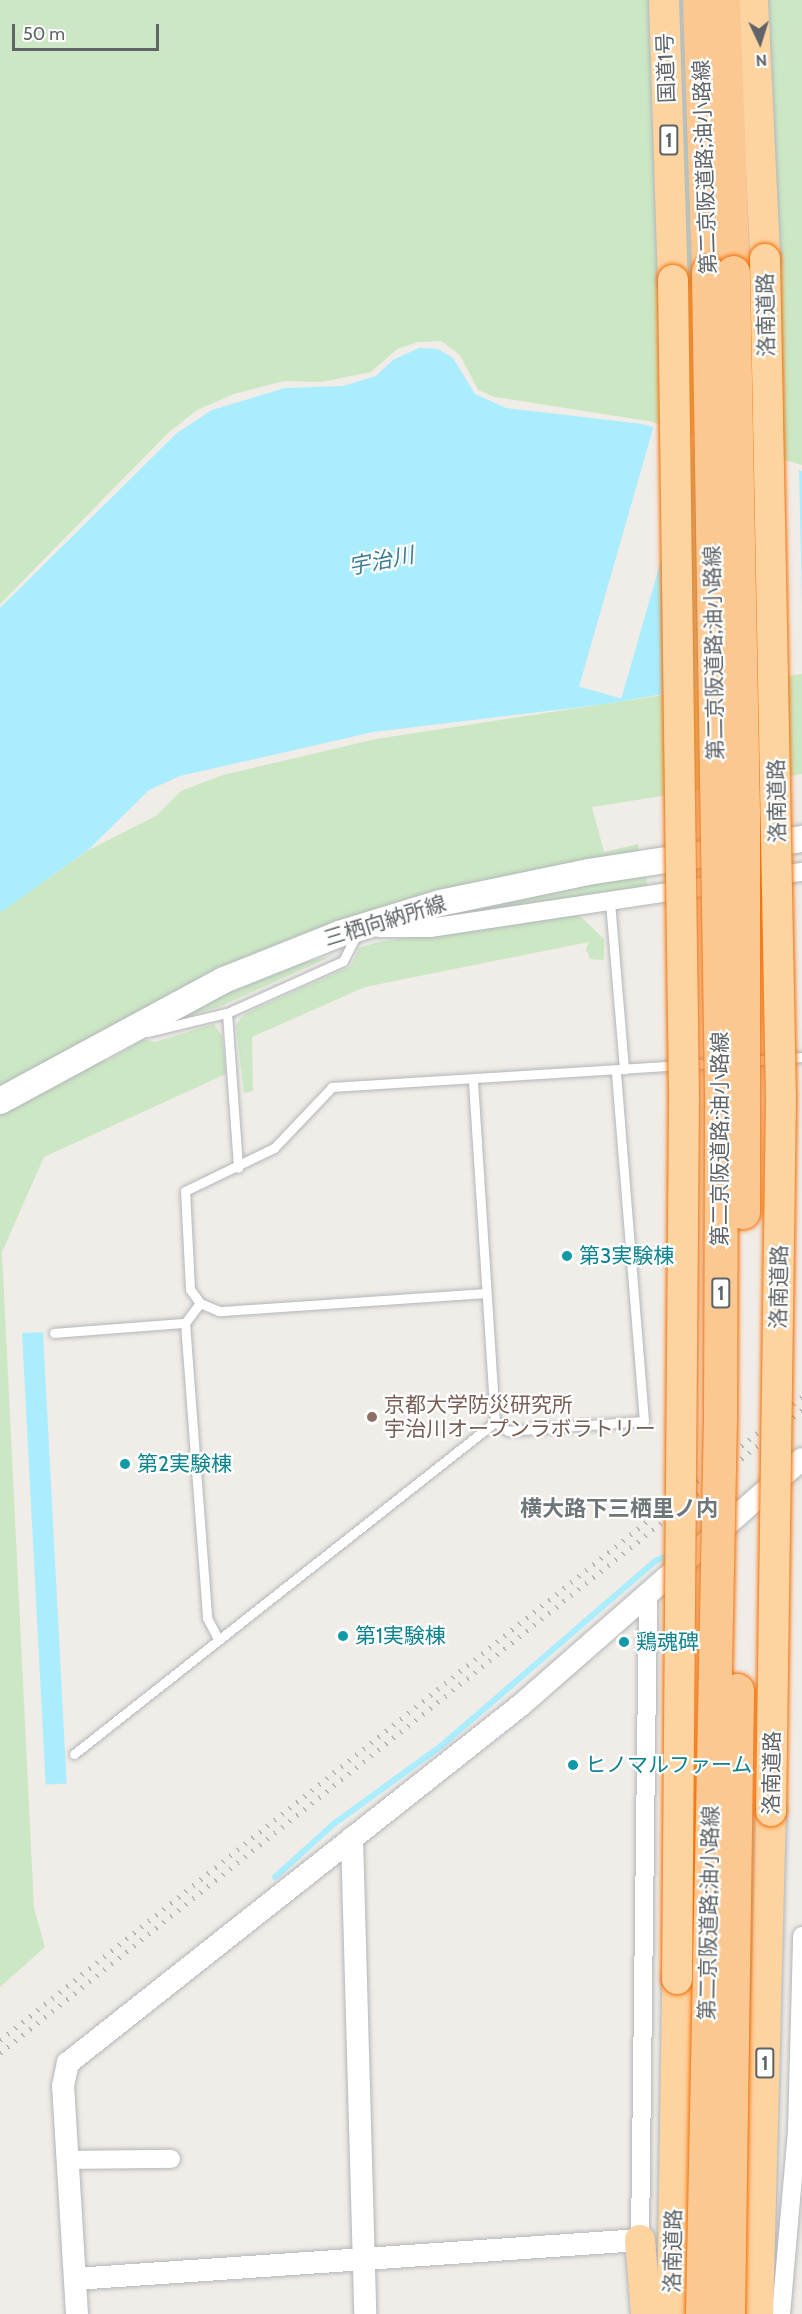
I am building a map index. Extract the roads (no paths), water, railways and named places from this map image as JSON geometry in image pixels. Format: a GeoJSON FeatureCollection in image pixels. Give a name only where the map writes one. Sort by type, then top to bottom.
{"type":"FeatureCollection","features":[{"type":"Feature","properties":{"kind":"highway","name":"国道1号"},"geometry":{"type":"LineString","coordinates":[[664,0],[673,280]]}},
{"type":"Feature","properties":{"kind":"highway","name":"第二京阪道路;油小路線"},"geometry":{"type":"LineString","coordinates":[[699,0],[709,284],[721,1093],[720,1427],[702,2314]]}},
{"type":"Feature","properties":{"kind":"highway","name":"第二京阪道路;油小路線"},"geometry":{"type":"LineString","coordinates":[[723,0],[733,272],[745,1090],[728,2314]]}},
{"type":"Feature","properties":{"kind":"highway","name":"洛南道路"},"geometry":{"type":"LineString","coordinates":[[753,0],[765,259],[781,1098],[771,1811],[758,2314]]}},
{"type":"Feature","properties":{"kind":"highway","name":"洛南道路"},"geometry":{"type":"LineString","coordinates":[[672,2314],[684,1096],[673,280]]}},
{"type":"Feature","properties":{"kind":"highway"},"geometry":{"type":"LineString","coordinates":[[640,2240],[645,2314]]}},
{"type":"Feature","properties":{"kind":"main road","name":"三栖向納所線"},"geometry":{"type":"LineString","coordinates":[[0,1101],[224,980],[359,927],[440,903],[588,872],[802,839]]}},
{"type":"Feature","properties":{"kind":"street"},"geometry":{"type":"LineString","coordinates":[[359,927],[430,928],[802,872]]}},
{"type":"Feature","properties":{"kind":"street"},"geometry":{"type":"LineString","coordinates":[[77,2314],[63,2086],[68,2063],[521,1705],[648,1597],[802,1459]]}},
{"type":"Feature","properties":{"kind":"street"},"geometry":{"type":"LineString","coordinates":[[75,2279],[640,2240],[648,1597]]}},
{"type":"Feature","properties":{"kind":"street"},"geometry":{"type":"LineString","coordinates":[[352,1838],[365,2314]]}},
{"type":"Feature","properties":{"kind":"street"},"geometry":{"type":"LineString","coordinates":[[782,2314],[799,2132],[802,1936]]}},
{"type":"Feature","properties":{"kind":"street"},"geometry":{"type":"LineString","coordinates":[[68,2160],[171,2158]]}},
{"type":"Feature","properties":{"kind":"lane"},"geometry":{"type":"LineString","coordinates":[[495,1422],[508,1431],[644,1421],[610,902]]}},
{"type":"Feature","properties":{"kind":"lane"},"geometry":{"type":"LineString","coordinates":[[112,1039],[227,1013],[343,961],[359,927]]}},
{"type":"Feature","properties":{"kind":"lane"},"geometry":{"type":"LineString","coordinates":[[227,1013],[238,1168]]}},
{"type":"Feature","properties":{"kind":"lane"},"geometry":{"type":"LineString","coordinates":[[486,1293],[219,1311],[200,1303],[190,1289],[185,1191],[238,1168],[274,1148],[332,1087],[802,1057]]}},
{"type":"Feature","properties":{"kind":"lane"},"geometry":{"type":"LineString","coordinates":[[473,1079],[495,1422]]}},
{"type":"Feature","properties":{"kind":"lane"},"geometry":{"type":"LineString","coordinates":[[200,1303],[185,1323],[207,1618],[219,1639]]}},
{"type":"Feature","properties":{"kind":"lane"},"geometry":{"type":"LineString","coordinates":[[54,1333],[185,1323]]}},
{"type":"Feature","properties":{"kind":"lane"},"geometry":{"type":"LineString","coordinates":[[74,1754],[495,1422]]}},
{"type":"Feature","properties":{"kind":"water","name":"宇治川"},"geometry":{"type":"Polygon","coordinates":[[[419,348],[438,349],[453,358],[475,394],[506,408],[642,424],[802,471],[802,670],[606,704],[373,732],[180,776],[149,790],[88,850],[0,913],[0,608],[177,433],[212,410],[285,388],[343,386],[376,376],[393,360],[419,348]]]}},
{"type":"Feature","properties":{"kind":"water"},"geometry":{"type":"Polygon","coordinates":[[[43,1332],[67,1783],[46,1784],[22,1333],[43,1332]]]}},
{"type":"Feature","properties":{"kind":"waterway"},"geometry":{"type":"LineString","coordinates":[[275,1877],[335,1823],[441,1746],[655,1561],[669,1555]]}},
{"type":"Feature","properties":{"kind":"railway"},"geometry":{"type":"LineString","coordinates":[[0,2040],[802,1397]]}},
{"type":"Feature","properties":{"kind":"railway"},"geometry":{"type":"LineString","coordinates":[[0,2053],[802,1410]]}},
{"type":"Feature","properties":{"kind":"place","name":"第3実験棟"},"geometry":{"type":"Point","coordinates":[567,1256]}},
{"type":"Feature","properties":{"kind":"place","name":"京都大学防災研究所 宇治川オープンラボラトリー"},"geometry":{"type":"Point","coordinates":[372,1417]}},
{"type":"Feature","properties":{"kind":"place","name":"第2実験棟"},"geometry":{"type":"Point","coordinates":[125,1464]}},
{"type":"Feature","properties":{"kind":"place","name":"第1実験棟"},"geometry":{"type":"Point","coordinates":[343,1636]}},
{"type":"Feature","properties":{"kind":"place","name":"鶏魂碑"},"geometry":{"type":"Point","coordinates":[624,1642]}},
{"type":"Feature","properties":{"kind":"place","name":"ヒノマルファーム"},"geometry":{"type":"Point","coordinates":[573,1765]}},
{"type":"Feature","properties":{"kind":"district","name":"横大路下三栖里ノ内"},"geometry":{"type":"Point","coordinates":[619,1509]}}]}
